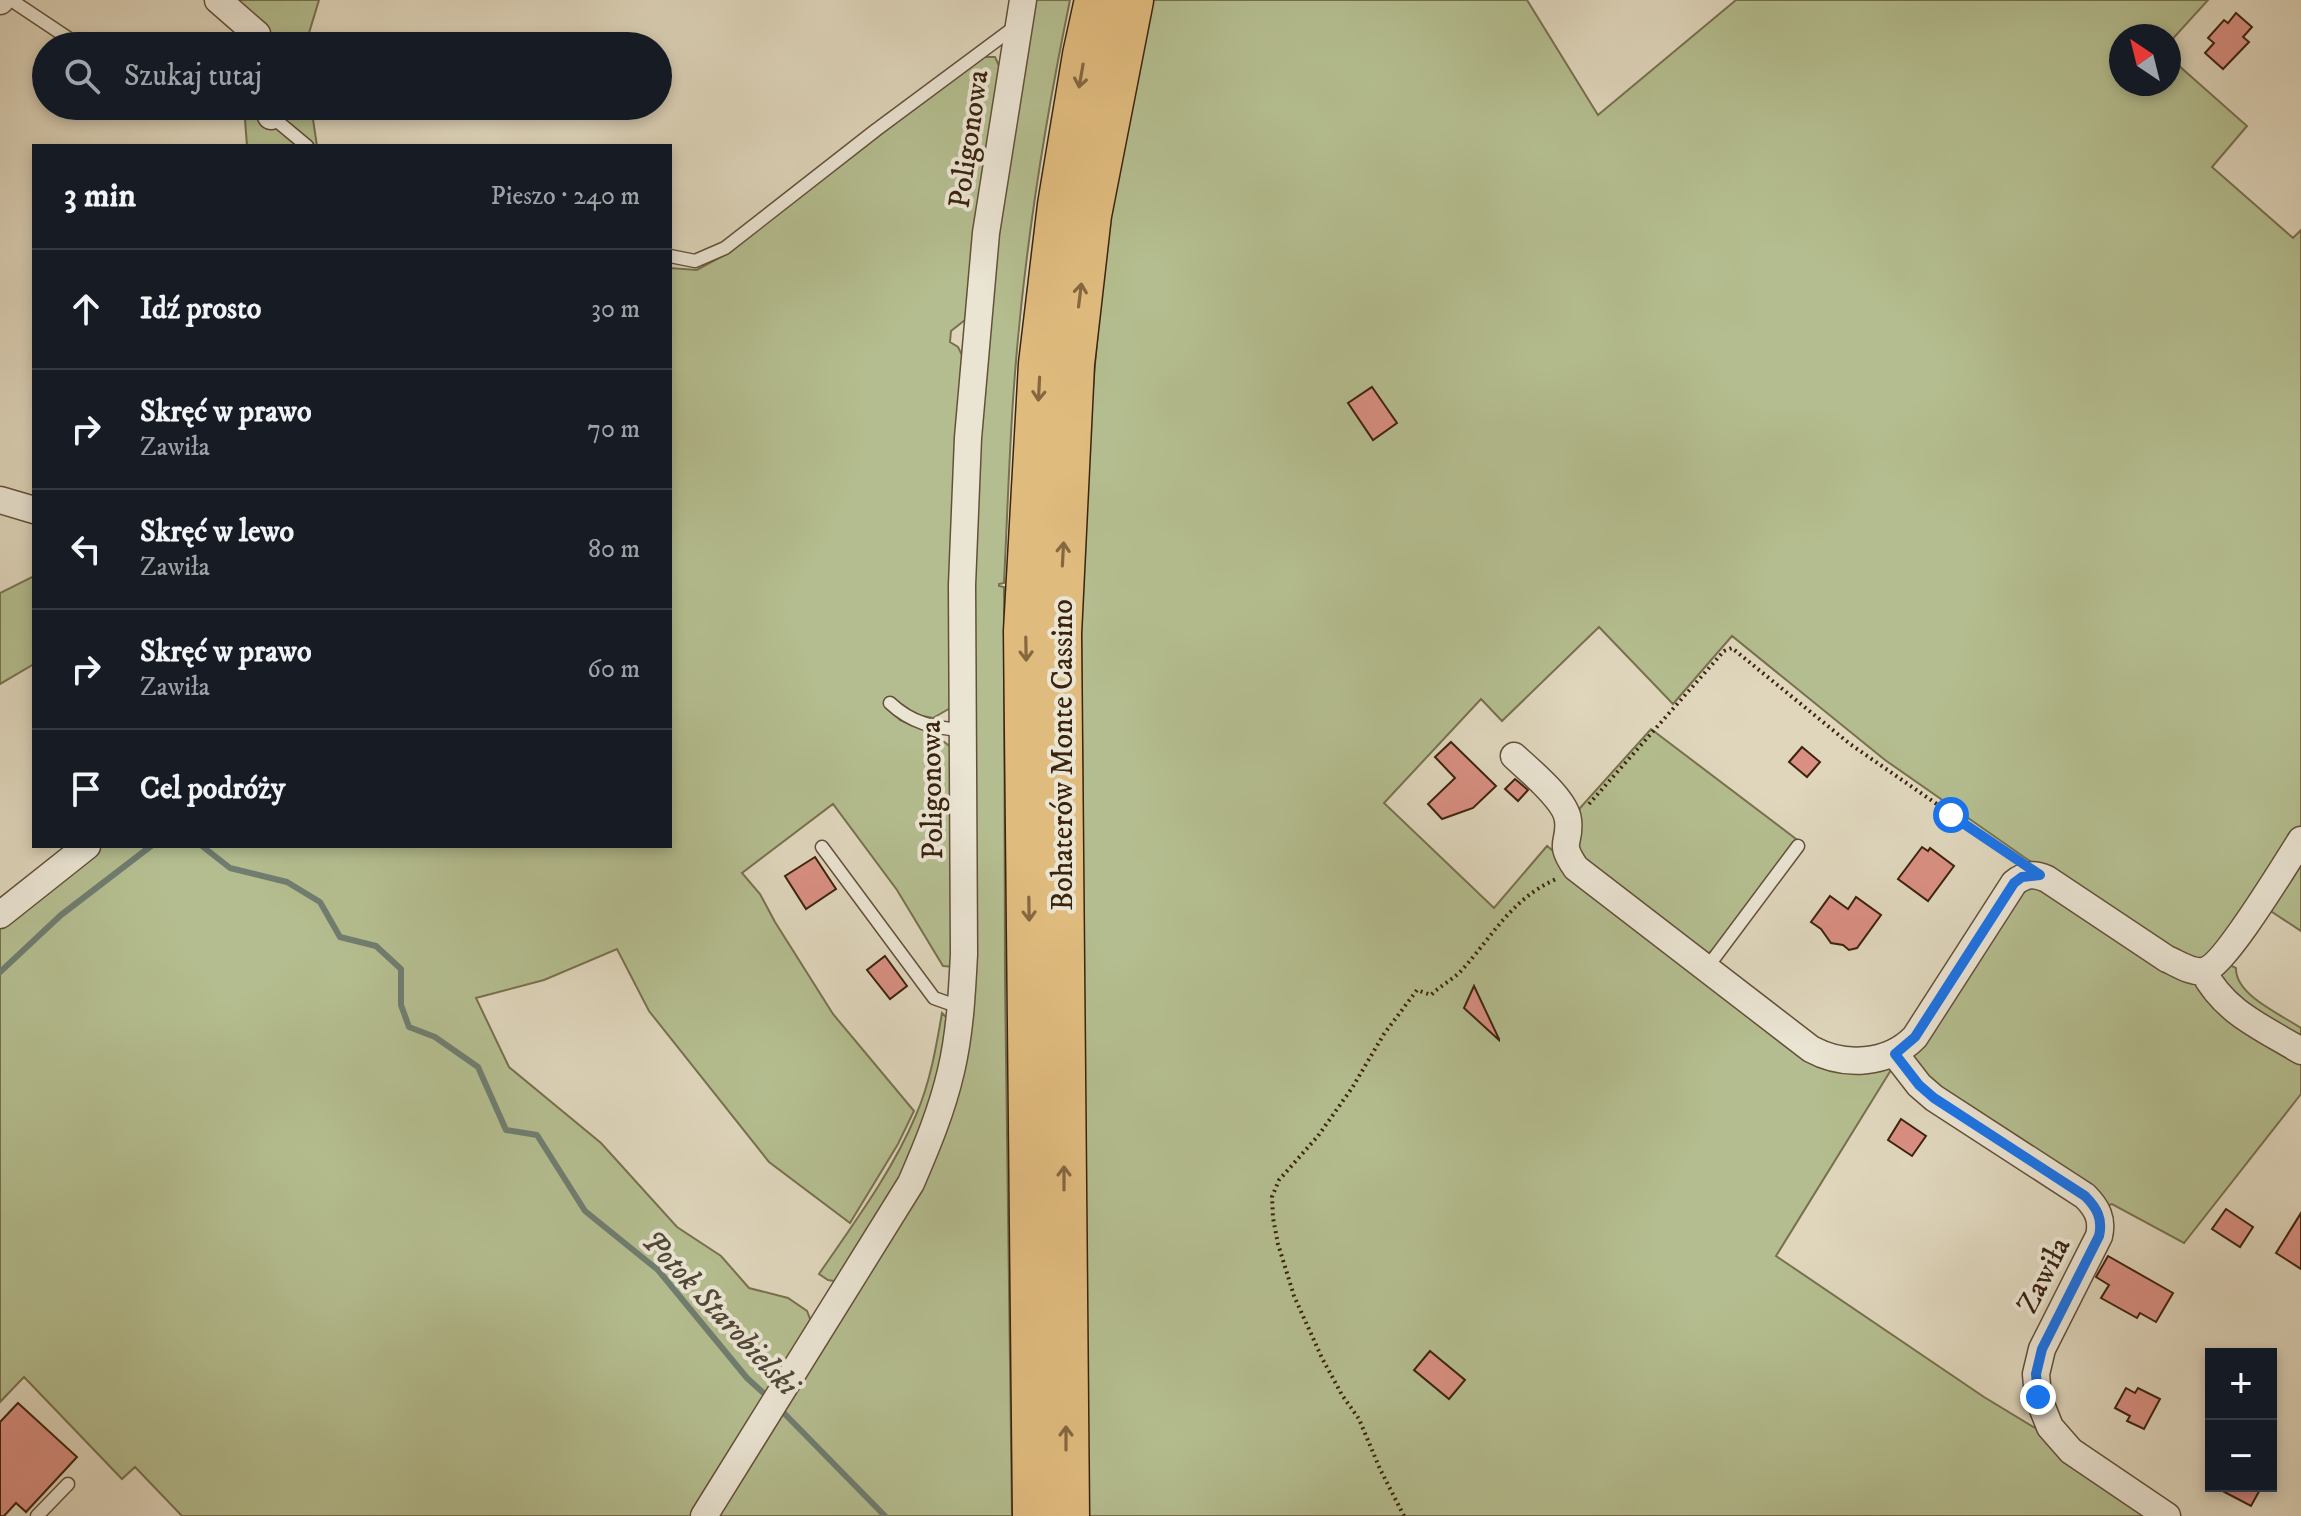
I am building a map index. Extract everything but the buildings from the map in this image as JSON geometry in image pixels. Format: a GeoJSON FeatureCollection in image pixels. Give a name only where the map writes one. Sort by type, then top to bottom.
{"type":"FeatureCollection","features":[{"type":"Feature","properties":{"kind":"highway","name":"Bohaterów Monte Cassino"},"geometry":{"type":"LineString","coordinates":[[1035,1516],[1026,631],[1041,364],[1060,205],[1097,0]]}},
{"type":"Feature","properties":{"kind":"highway","name":"Bohaterów Monte Cassino"},"geometry":{"type":"LineString","coordinates":[[1067,1516],[1059,634],[1072,364],[1089,215],[1131,0]]}},
{"type":"Feature","properties":{"kind":"street"},"geometry":{"type":"LineString","coordinates":[[218,0],[255,32]]}},
{"type":"Feature","properties":{"kind":"street","name":"Poligonowa"},"geometry":{"type":"LineString","coordinates":[[704,1516],[911,1183],[936,1124],[951,1071],[962,1008],[964,954],[963,571],[968,438],[986,233],[1020,13]]}},
{"type":"Feature","properties":{"kind":"street"},"geometry":{"type":"LineString","coordinates":[[0,500],[32,509]]}},
{"type":"Feature","properties":{"kind":"street"},"geometry":{"type":"LineString","coordinates":[[1514,756],[1566,811],[1568,826],[1565,846],[1576,868],[1823,1055],[1866,1060],[1895,1054],[1915,1037],[2014,883],[2022,877],[2040,875],[2167,959],[2203,971],[2218,996],[2230,1007],[2301,1051]]}},
{"type":"Feature","properties":{"kind":"street"},"geometry":{"type":"LineString","coordinates":[[2203,971],[2231,945],[2301,840]]}},
{"type":"Feature","properties":{"kind":"street"},"geometry":{"type":"LineString","coordinates":[[0,915],[84,848]]}},
{"type":"Feature","properties":{"kind":"street","name":"Zawiła"},"geometry":{"type":"LineString","coordinates":[[1895,1054],[1919,1085],[1934,1098],[2085,1196],[2096,1208],[2101,1225],[2099,1236],[2038,1362],[2038,1397],[2050,1427],[2071,1451],[2167,1516]]}},
{"type":"Feature","properties":{"kind":"lane"},"geometry":{"type":"LineString","coordinates":[[11,0],[59,32]]}},
{"type":"Feature","properties":{"kind":"lane"},"geometry":{"type":"LineString","coordinates":[[672,256],[695,261],[725,248],[1020,13]]}},
{"type":"Feature","properties":{"kind":"lane"},"geometry":{"type":"LineString","coordinates":[[278,120],[305,144]]}},
{"type":"Feature","properties":{"kind":"lane"},"geometry":{"type":"LineString","coordinates":[[890,703],[921,724],[962,730]]}},
{"type":"Feature","properties":{"kind":"lane"},"geometry":{"type":"LineString","coordinates":[[1706,969],[1798,846]]}},
{"type":"Feature","properties":{"kind":"lane"},"geometry":{"type":"LineString","coordinates":[[822,847],[934,998],[962,1008]]}},
{"type":"Feature","properties":{"kind":"lane"},"geometry":{"type":"LineString","coordinates":[[37,1516],[68,1484]]}},
{"type":"Feature","properties":{"kind":"path"},"geometry":{"type":"LineString","coordinates":[[1568,826],[1728,648],[1735,649],[1860,751],[2040,875]]}},
{"type":"Feature","properties":{"kind":"path"},"geometry":{"type":"LineString","coordinates":[[1404,1516],[1359,1419],[1322,1358],[1294,1296],[1278,1244],[1272,1197],[1279,1180],[1318,1136],[1352,1088],[1384,1034],[1417,990],[1431,995],[1459,974],[1511,910],[1534,889],[1576,868]]}},
{"type":"Feature","properties":{"kind":"green space"},"geometry":{"type":"Polygon","coordinates":[[[230,0],[319,0],[309,32],[236,32],[230,0]]]}},
{"type":"Feature","properties":{"kind":"green space"},"geometry":{"type":"Polygon","coordinates":[[[1031,0],[1070,0],[1042,149],[1028,249],[1013,400],[1004,583],[999,584],[1004,587],[1012,1516],[714,1516],[942,1131],[971,777],[977,439],[1013,100],[1031,0]]]}},
{"type":"Feature","properties":{"kind":"green space"},"geometry":{"type":"Polygon","coordinates":[[[1147,0],[1527,0],[1598,115],[1736,0],[2208,0],[2181,30],[2181,24],[2109,24],[2109,96],[2181,96],[2181,68],[2247,126],[2212,167],[2293,238],[2301,230],[2301,830],[2205,960],[2170,954],[2024,857],[1885,760],[1732,636],[1673,704],[1599,627],[1502,721],[1481,699],[1384,803],[1494,908],[1547,846],[1748,1007],[1891,1070],[1776,1256],[1984,1397],[2045,1434],[2159,1516],[1088,1516],[1081,598],[1085,482],[1106,235],[1147,0]]]}},
{"type":"Feature","properties":{"kind":"green space"},"geometry":{"type":"Polygon","coordinates":[[[981,57],[995,57],[1000,68],[965,320],[951,331],[950,342],[958,347],[964,359],[952,707],[933,718],[917,715],[892,698],[886,706],[900,720],[934,734],[952,748],[955,967],[943,966],[897,890],[833,804],[742,873],[760,894],[833,1014],[914,1111],[898,1144],[850,1223],[769,1162],[649,1011],[617,949],[544,980],[476,998],[509,1067],[601,1143],[677,1227],[721,1256],[749,1288],[788,1298],[807,1311],[812,1324],[692,1516],[182,1516],[135,1467],[122,1479],[24,1377],[0,1402],[0,921],[91,848],[672,848],[672,268],[697,270],[728,253],[774,214],[981,57]]]}},
{"type":"Feature","properties":{"kind":"green space"},"geometry":{"type":"Polygon","coordinates":[[[245,120],[313,120],[317,144],[247,144],[245,120]]]}},
{"type":"Feature","properties":{"kind":"green space"},"geometry":{"type":"Polygon","coordinates":[[[32,577],[32,665],[0,684],[0,593],[32,577]]]}},
{"type":"Feature","properties":{"kind":"green space"},"geometry":{"type":"Polygon","coordinates":[[[1651,729],[1796,839],[1713,950],[1702,958],[1580,863],[1570,844],[1580,808],[1651,729]]]}},
{"type":"Feature","properties":{"kind":"green space"},"geometry":{"type":"Polygon","coordinates":[[[2301,849],[2301,931],[2263,906],[2301,849]]]}},
{"type":"Feature","properties":{"kind":"green space"},"geometry":{"type":"Polygon","coordinates":[[[2034,884],[2195,978],[2301,1058],[2301,1094],[2184,1243],[2112,1204],[2103,1207],[1937,1094],[1911,1062],[1913,1054],[2016,894],[2034,884]]]}},
{"type":"Feature","properties":{"kind":"green space"},"geometry":{"type":"Polygon","coordinates":[[[2226,963],[2236,968],[2243,987],[2251,995],[2301,1028],[2301,1046],[2233,1004],[2218,972],[2226,963]]]}},
{"type":"Feature","properties":{"kind":"green space"},"geometry":{"type":"Polygon","coordinates":[[[942,1013],[947,1018],[941,1074],[903,1174],[840,1282],[828,1280],[819,1274],[884,1177],[916,1115],[929,1078],[942,1013]]]}},
{"type":"Feature","properties":{"kind":"waterway","name":"Potok Starobielski"},"geometry":{"type":"LineString","coordinates":[[0,972],[61,915],[148,848]]}},
{"type":"Feature","properties":{"kind":"waterway","name":"Potok Starobielski"},"geometry":{"type":"LineString","coordinates":[[205,848],[230,868],[287,882],[320,902],[340,937],[376,946],[401,969],[401,1005],[409,1027],[435,1037],[478,1067],[506,1130],[537,1135],[585,1211],[658,1270],[747,1378],[770,1399]]}},
{"type":"Feature","properties":{"kind":"waterway","name":"Potok Starobielski"},"geometry":{"type":"LineString","coordinates":[[778,1407],[885,1516]]}},
{"type":"Feature","properties":{"kind":"route"},"geometry":{"type":"LineString","coordinates":[[1951,815],[2040,875],[2022,877],[2014,883],[1915,1037],[1895,1054],[1907,1072],[1934,1098],[2085,1196],[2096,1208],[2101,1225],[2099,1236],[2042,1349],[2036,1374],[2038,1397]]}}]}
